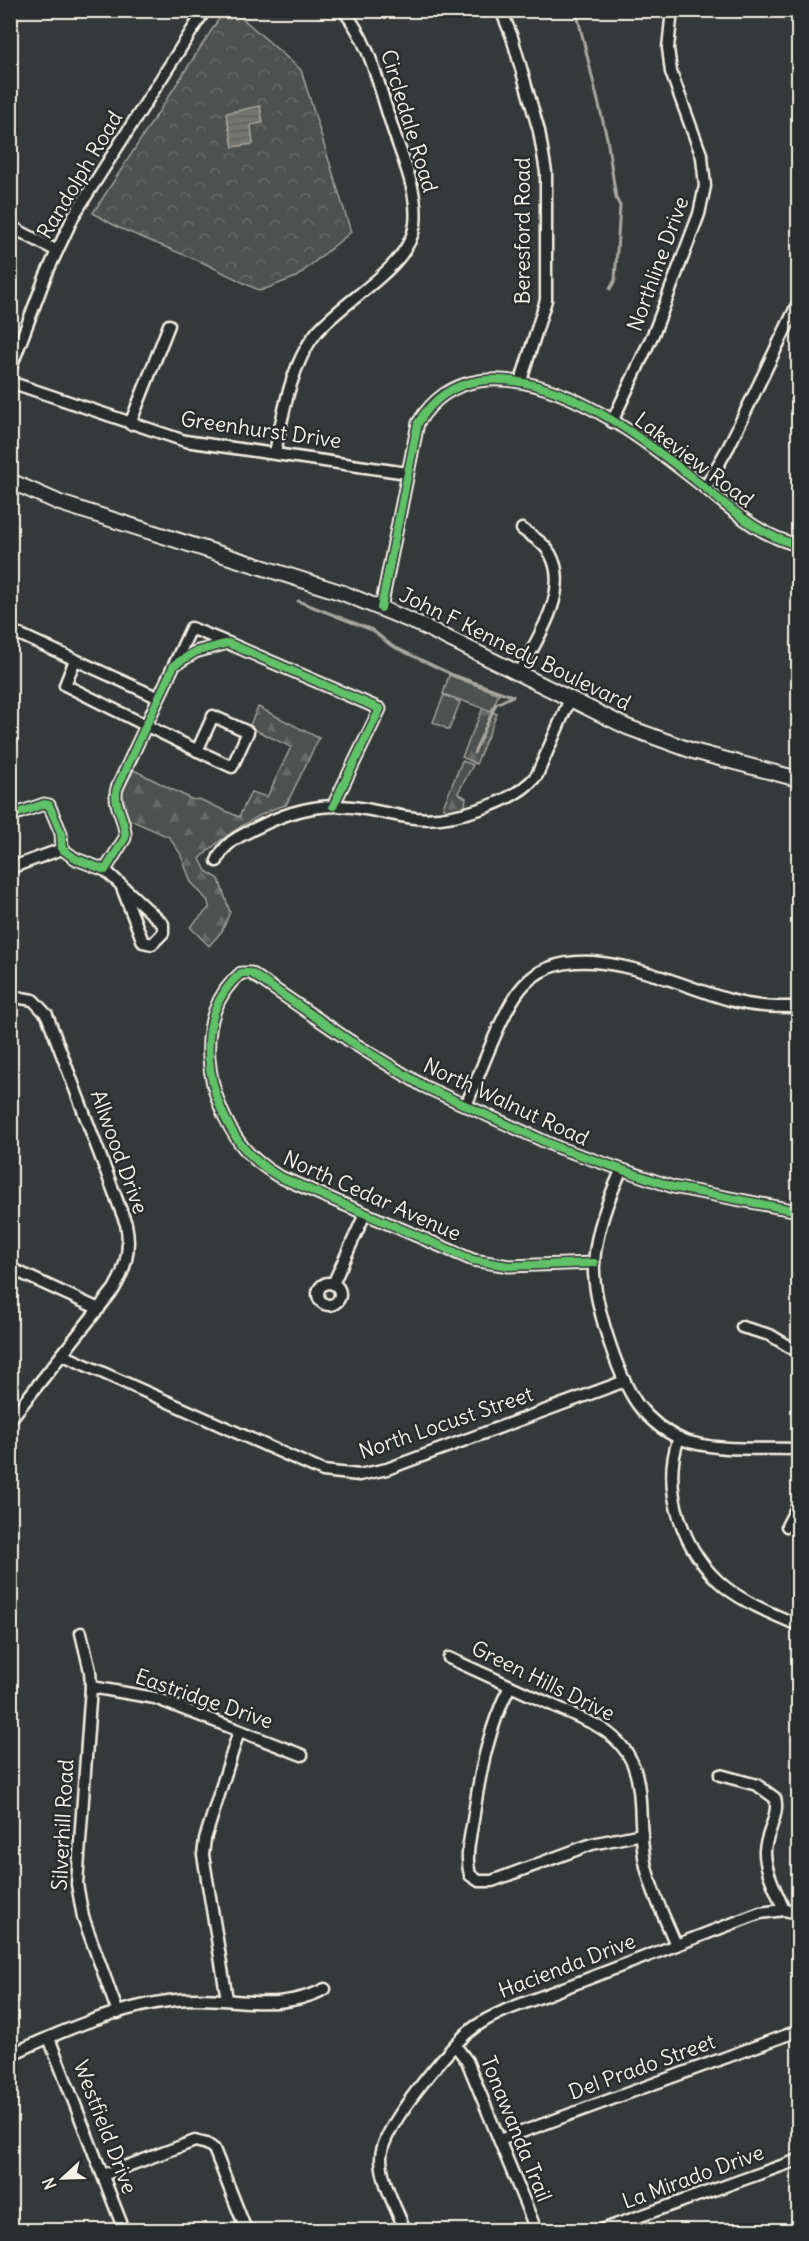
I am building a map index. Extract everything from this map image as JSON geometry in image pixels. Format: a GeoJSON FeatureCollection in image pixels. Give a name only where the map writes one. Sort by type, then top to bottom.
{"type":"FeatureCollection","features":[{"type":"Feature","properties":{"kind":"main road","name":"John F Kennedy Boulevard"},"geometry":{"type":"LineString","coordinates":[[10,481],[60,503],[344,593],[381,608],[627,727],[676,746],[798,779]]}},
{"type":"Feature","properties":{"kind":"street","name":"Randolph Road"},"geometry":{"type":"LineString","coordinates":[[10,370],[57,251],[94,184],[205,10]]}},
{"type":"Feature","properties":{"kind":"street","name":"Circledale Road"},"geometry":{"type":"LineString","coordinates":[[275,453],[295,374],[306,350],[327,321],[399,259],[411,240],[415,222],[412,192],[372,62],[358,31],[343,10]]}},
{"type":"Feature","properties":{"kind":"street","name":"Beresford Road"},"geometry":{"type":"LineString","coordinates":[[501,10],[513,38],[537,120],[546,172],[546,300],[521,381]]}},
{"type":"Feature","properties":{"kind":"street","name":"Northline Drive"},"geometry":{"type":"LineString","coordinates":[[612,422],[655,330],[704,197],[702,158],[671,72],[668,48],[672,10]]}},
{"type":"Feature","properties":{"kind":"street"},"geometry":{"type":"LineString","coordinates":[[10,226],[57,251]]}},
{"type":"Feature","properties":{"kind":"street"},"geometry":{"type":"LineString","coordinates":[[705,488],[729,446],[798,303]]}},
{"type":"Feature","properties":{"kind":"street"},"geometry":{"type":"LineString","coordinates":[[130,424],[169,325]]}},
{"type":"Feature","properties":{"kind":"street","name":"Lakeview Road"},"geometry":{"type":"LineString","coordinates":[[381,608],[418,423],[434,401],[453,388],[474,382],[521,381],[570,398],[612,422],[705,488],[755,528],[798,545]]}},
{"type":"Feature","properties":{"kind":"street","name":"Greenhurst Drive"},"geometry":{"type":"LineString","coordinates":[[10,382],[185,441],[407,473]]}},
{"type":"Feature","properties":{"kind":"street"},"geometry":{"type":"LineString","coordinates":[[519,674],[554,602],[557,581],[554,563],[546,547],[522,529]]}},
{"type":"Feature","properties":{"kind":"street"},"geometry":{"type":"LineString","coordinates":[[105,870],[125,838],[126,832],[114,798],[117,788],[191,628],[380,709],[333,806]]}},
{"type":"Feature","properties":{"kind":"street"},"geometry":{"type":"LineString","coordinates":[[10,630],[159,698]]}},
{"type":"Feature","properties":{"kind":"street"},"geometry":{"type":"LineString","coordinates":[[174,665],[195,652],[228,643]]}},
{"type":"Feature","properties":{"kind":"street"},"geometry":{"type":"LineString","coordinates":[[75,660],[65,685],[146,726],[197,751],[232,767],[248,732],[213,716],[197,751]]}},
{"type":"Feature","properties":{"kind":"street"},"geometry":{"type":"LineString","coordinates":[[216,861],[221,850],[233,840],[281,815],[300,809],[333,806],[434,819],[471,810],[512,796],[537,775],[570,699]]}},
{"type":"Feature","properties":{"kind":"street"},"geometry":{"type":"LineString","coordinates":[[10,816],[44,804],[49,806],[62,834],[62,849]]}},
{"type":"Feature","properties":{"kind":"street"},"geometry":{"type":"LineString","coordinates":[[62,849],[76,860],[105,870],[122,885],[163,924],[163,933],[152,944],[143,942],[122,885]]}},
{"type":"Feature","properties":{"kind":"street"},"geometry":{"type":"LineString","coordinates":[[10,868],[62,849]]}},
{"type":"Feature","properties":{"kind":"street"},"geometry":{"type":"LineString","coordinates":[[466,1106],[516,995],[530,979],[548,968],[574,963],[631,968],[754,1006],[798,1007]]}},
{"type":"Feature","properties":{"kind":"street","name":"North Walnut Road"},"geometry":{"type":"LineString","coordinates":[[230,986],[242,973],[251,973],[423,1086],[559,1148],[673,1187],[798,1211]]}},
{"type":"Feature","properties":{"kind":"street","name":"North Cedar Avenue"},"geometry":{"type":"LineString","coordinates":[[230,986],[220,1003],[212,1025],[209,1061],[215,1091],[234,1135],[252,1156],[278,1176],[453,1252],[491,1264],[532,1267],[594,1263]]}},
{"type":"Feature","properties":{"kind":"street","name":"Allwood Drive"},"geometry":{"type":"LineString","coordinates":[[10,996],[33,1000],[47,1015],[126,1224],[129,1241],[124,1270],[99,1309],[10,1420]]}},
{"type":"Feature","properties":{"kind":"street"},"geometry":{"type":"LineString","coordinates":[[621,1171],[602,1222],[594,1263],[601,1314],[625,1381],[647,1416],[680,1438],[706,1445],[798,1449]]}},
{"type":"Feature","properties":{"kind":"street"},"geometry":{"type":"LineString","coordinates":[[333,1284],[365,1214]]}},
{"type":"Feature","properties":{"kind":"street"},"geometry":{"type":"LineString","coordinates":[[10,1268],[99,1309]]}},
{"type":"Feature","properties":{"kind":"street"},"geometry":{"type":"LineString","coordinates":[[742,1327],[770,1335],[798,1352]]}},
{"type":"Feature","properties":{"kind":"street","name":"North Locust Street"},"geometry":{"type":"LineString","coordinates":[[63,1355],[299,1462],[341,1475],[359,1475],[387,1469],[625,1381]]}},
{"type":"Feature","properties":{"kind":"street"},"geometry":{"type":"LineString","coordinates":[[680,1438],[671,1469],[673,1495],[686,1533],[702,1563],[714,1578],[747,1602],[798,1625]]}},
{"type":"Feature","properties":{"kind":"street"},"geometry":{"type":"LineString","coordinates":[[787,1526],[798,1505]]}},
{"type":"Feature","properties":{"kind":"street","name":"Silverhill Road"},"geometry":{"type":"LineString","coordinates":[[81,1633],[90,1671],[91,1687],[77,1884],[82,1917],[118,2013]]}},
{"type":"Feature","properties":{"kind":"street","name":"Green Hills Drive"},"geometry":{"type":"LineString","coordinates":[[449,1658],[594,1724],[619,1741],[628,1752],[637,1772],[642,1834],[650,1880],[676,1945]]}},
{"type":"Feature","properties":{"kind":"street"},"geometry":{"type":"LineString","coordinates":[[510,1686],[490,1730],[482,1761],[468,1853],[468,1865],[474,1879],[492,1881],[592,1844],[642,1834]]}},
{"type":"Feature","properties":{"kind":"street","name":"Eastridge Drive"},"geometry":{"type":"LineString","coordinates":[[91,1687],[155,1698],[302,1755]]}},
{"type":"Feature","properties":{"kind":"street"},"geometry":{"type":"LineString","coordinates":[[227,1999],[203,1855],[205,1839],[239,1731]]}},
{"type":"Feature","properties":{"kind":"street"},"geometry":{"type":"LineString","coordinates":[[720,1775],[757,1785],[775,1798],[776,1807],[768,1835],[766,1857],[784,1910],[798,1913]]}},
{"type":"Feature","properties":{"kind":"street","name":"Hacienda Drive"},"geometry":{"type":"LineString","coordinates":[[405,2230],[382,2166],[384,2142],[401,2114],[455,2045],[474,2027],[491,2017],[760,1913],[784,1910]]}},
{"type":"Feature","properties":{"kind":"street"},"geometry":{"type":"LineString","coordinates":[[10,2055],[49,2037],[118,2013],[175,2000],[227,1999],[257,2004],[305,2000],[325,1989]]}},
{"type":"Feature","properties":{"kind":"street","name":"Del Prado Street"},"geometry":{"type":"LineString","coordinates":[[500,2140],[798,2031]]}},
{"type":"Feature","properties":{"kind":"street","name":"Westfield Drive"},"geometry":{"type":"LineString","coordinates":[[49,2037],[124,2230]]}},
{"type":"Feature","properties":{"kind":"street","name":"Tonawanda Trail"},"geometry":{"type":"LineString","coordinates":[[455,2045],[467,2061],[536,2230]]}},
{"type":"Feature","properties":{"kind":"street"},"geometry":{"type":"LineString","coordinates":[[103,2175],[195,2141],[207,2144],[216,2154],[246,2230]]}},
{"type":"Feature","properties":{"kind":"street","name":"La Mirado Drive"},"geometry":{"type":"LineString","coordinates":[[601,2230],[798,2160]]}},
{"type":"Feature","properties":{"kind":"green space"},"geometry":{"type":"Polygon","coordinates":[[[224,11],[234,11],[301,70],[351,232],[296,277],[260,291],[206,264],[117,227],[93,213],[224,11]]]}},
{"type":"Feature","properties":{"kind":"green space"},"geometry":{"type":"Polygon","coordinates":[[[449,675],[499,694],[491,711],[443,694],[449,675]]]}},
{"type":"Feature","properties":{"kind":"green space"},"geometry":{"type":"Polygon","coordinates":[[[444,695],[460,702],[449,730],[433,722],[444,695]]]}},
{"type":"Feature","properties":{"kind":"green space"},"geometry":{"type":"Polygon","coordinates":[[[258,707],[319,738],[286,805],[265,813],[240,827],[200,859],[206,871],[219,879],[230,912],[222,931],[209,946],[190,927],[209,908],[208,901],[191,882],[180,853],[169,837],[128,819],[121,794],[134,770],[193,800],[199,799],[239,817],[251,792],[267,797],[291,747],[249,727],[258,707]]]}},
{"type":"Feature","properties":{"kind":"green space"},"geometry":{"type":"Polygon","coordinates":[[[483,708],[497,714],[476,764],[462,757],[483,708]]]}},
{"type":"Feature","properties":{"kind":"green space"},"geometry":{"type":"Polygon","coordinates":[[[462,761],[473,765],[458,793],[466,798],[465,808],[450,812],[443,807],[462,761]]]}},
{"type":"Feature","properties":{"kind":"shaded area"},"geometry":{"type":"Polygon","coordinates":[[[260,106],[263,123],[251,125],[253,144],[233,147],[226,113],[260,106]]]}},
{"type":"Feature","properties":{"kind":"waterway"},"geometry":{"type":"LineString","coordinates":[[576,10],[607,138],[616,198],[620,206],[615,280],[610,289]]}},
{"type":"Feature","properties":{"kind":"waterway"},"geometry":{"type":"LineString","coordinates":[[298,601],[372,630],[392,646],[453,675],[512,696]]}},
{"type":"Feature","properties":{"kind":"waterway"},"geometry":{"type":"LineString","coordinates":[[474,753],[496,704],[513,696]]}},
{"type":"Feature","properties":{"kind":"cycle path"},"geometry":{"type":"LineString","coordinates":[[381,608],[418,423],[443,395],[460,386],[479,381],[508,380],[538,386],[597,411],[652,447],[757,528],[783,541],[798,545]]}},
{"type":"Feature","properties":{"kind":"cycle path"},"geometry":{"type":"LineString","coordinates":[[10,816],[44,804],[49,805],[61,833],[62,849],[76,859],[105,870],[125,838],[124,825],[116,801],[117,788],[174,665],[195,652],[228,643],[380,709],[333,806]]}},
{"type":"Feature","properties":{"kind":"cycle path"},"geometry":{"type":"LineString","coordinates":[[594,1263],[509,1266],[473,1260],[278,1176],[264,1166],[243,1147],[230,1128],[213,1082],[209,1058],[209,1034],[215,1011],[225,991],[241,973],[251,973],[350,1041],[423,1086],[559,1148],[673,1187],[798,1211]]}}]}
